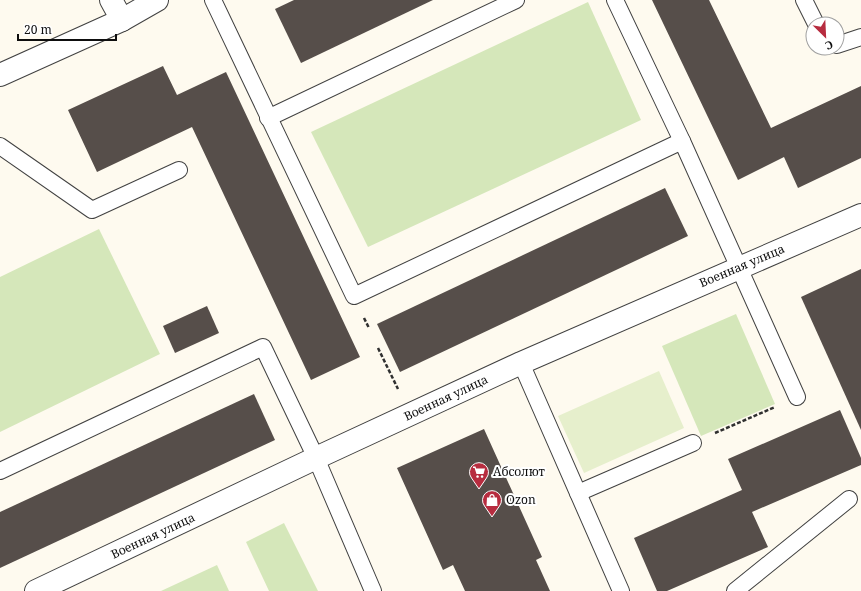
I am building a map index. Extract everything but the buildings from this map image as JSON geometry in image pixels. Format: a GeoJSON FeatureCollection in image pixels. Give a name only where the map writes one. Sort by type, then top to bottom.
{"type":"FeatureCollection","features":[{"type":"Feature","properties":{"kind":"street"},"geometry":{"type":"LineString","coordinates":[[111,0],[122,20]]}},
{"type":"Feature","properties":{"kind":"street"},"geometry":{"type":"LineString","coordinates":[[0,75],[122,20],[157,0]]}},
{"type":"Feature","properties":{"kind":"street","name":"Военная улица"},"geometry":{"type":"LineString","coordinates":[[36,591],[316,458],[521,363],[861,215]]}},
{"type":"Feature","properties":{"kind":"lane"},"geometry":{"type":"LineString","coordinates":[[212,0],[354,296],[682,141]]}},
{"type":"Feature","properties":{"kind":"lane"},"geometry":{"type":"LineString","coordinates":[[268,118],[516,0]]}},
{"type":"Feature","properties":{"kind":"lane"},"geometry":{"type":"LineString","coordinates":[[615,0],[682,141],[797,398]]}},
{"type":"Feature","properties":{"kind":"lane"},"geometry":{"type":"LineString","coordinates":[[804,0],[812,16]]}},
{"type":"Feature","properties":{"kind":"lane"},"geometry":{"type":"LineString","coordinates":[[845,42],[861,37]]}},
{"type":"Feature","properties":{"kind":"lane"},"geometry":{"type":"LineString","coordinates":[[0,146],[92,210],[179,170]]}},
{"type":"Feature","properties":{"kind":"lane"},"geometry":{"type":"LineString","coordinates":[[0,471],[263,347],[316,458],[373,591]]}},
{"type":"Feature","properties":{"kind":"lane"},"geometry":{"type":"LineString","coordinates":[[521,363],[621,591]]}},
{"type":"Feature","properties":{"kind":"lane"},"geometry":{"type":"LineString","coordinates":[[578,493],[693,443]]}},
{"type":"Feature","properties":{"kind":"lane"},"geometry":{"type":"LineString","coordinates":[[735,591],[849,499]]}},
{"type":"Feature","properties":{"kind":"path"},"geometry":{"type":"LineString","coordinates":[[378,348],[410,414]]}},
{"type":"Feature","properties":{"kind":"path"},"geometry":{"type":"LineString","coordinates":[[693,443],[797,398]]}},
{"type":"Feature","properties":{"kind":"green space"},"geometry":{"type":"Polygon","coordinates":[[[588,2],[641,120],[368,247],[311,132],[588,2]]]}},
{"type":"Feature","properties":{"kind":"green space"},"geometry":{"type":"Polygon","coordinates":[[[99,229],[160,354],[0,432],[0,277],[99,229]]]}},
{"type":"Feature","properties":{"kind":"green space"},"geometry":{"type":"Polygon","coordinates":[[[736,314],[775,404],[701,436],[662,346],[736,314]]]}},
{"type":"Feature","properties":{"kind":"green space"},"geometry":{"type":"Polygon","coordinates":[[[659,371],[684,428],[584,473],[558,416],[659,371]]]}},
{"type":"Feature","properties":{"kind":"green space"},"geometry":{"type":"Polygon","coordinates":[[[284,523],[318,591],[269,591],[246,542],[284,523]]]}},
{"type":"Feature","properties":{"kind":"green space"},"geometry":{"type":"Polygon","coordinates":[[[217,565],[229,591],[161,591],[217,565]]]}},
{"type":"Feature","properties":{"kind":"place","name":"Абсолют"},"geometry":{"type":"Point","coordinates":[479,489]}},
{"type":"Feature","properties":{"kind":"place","name":"Ozon"},"geometry":{"type":"Point","coordinates":[492,517]}}]}
